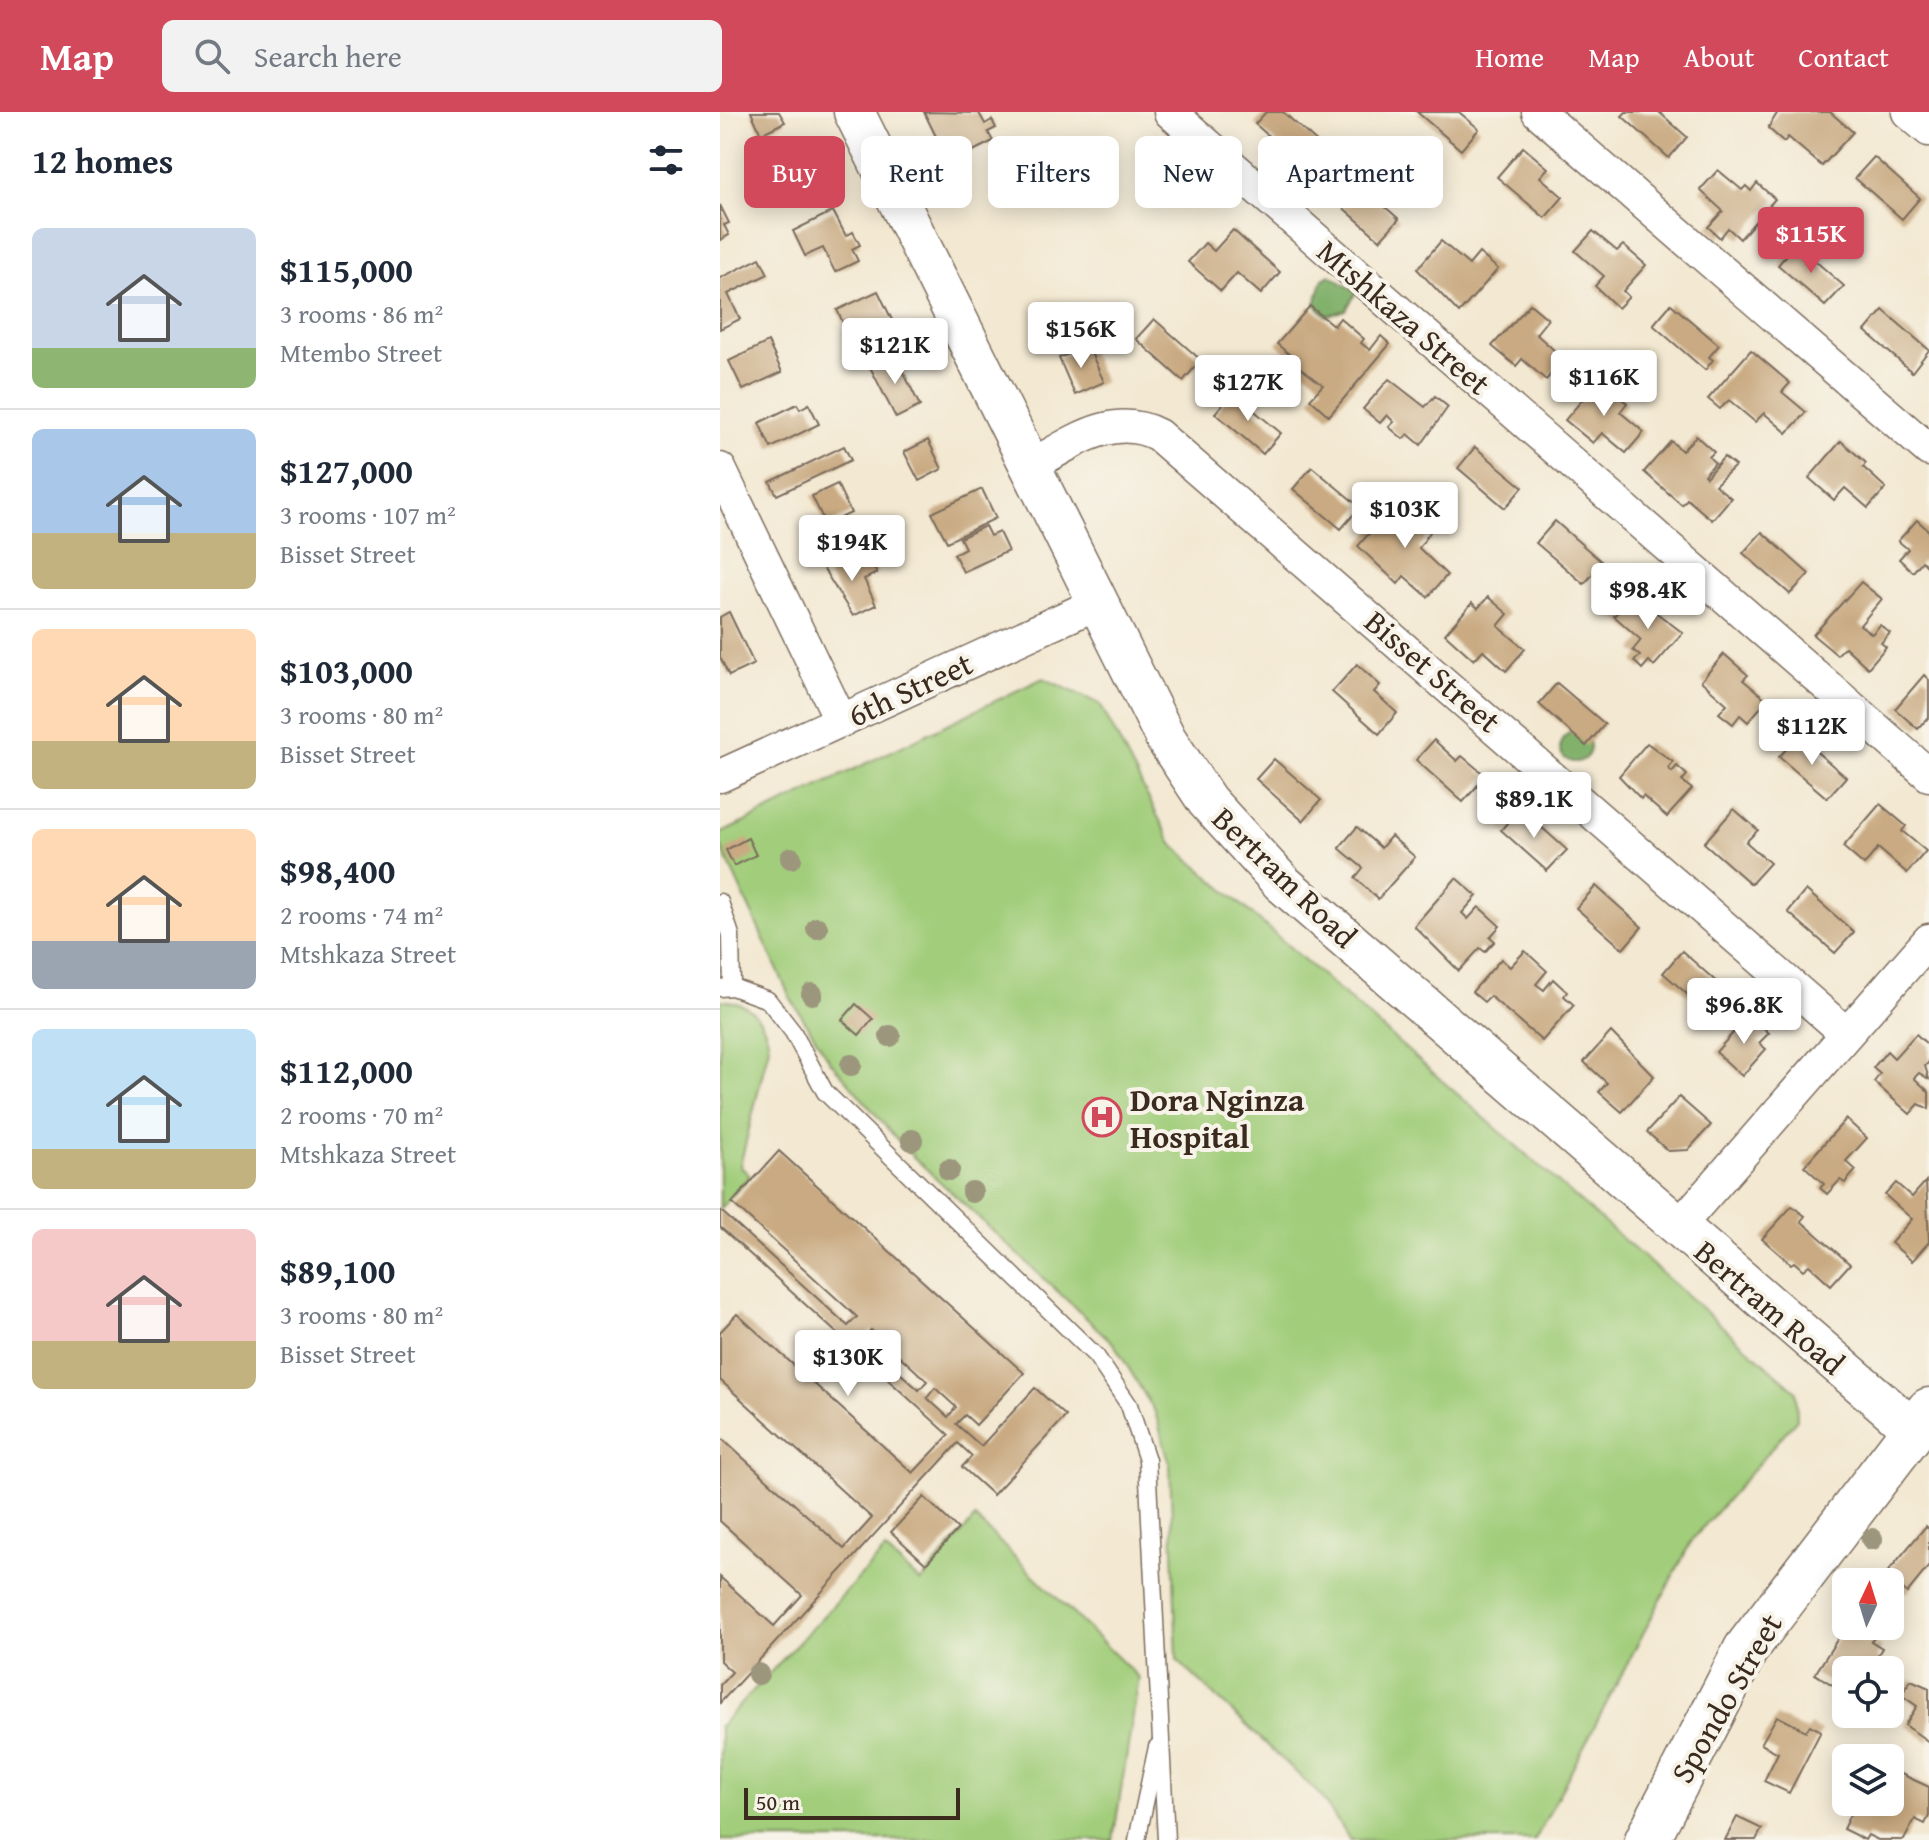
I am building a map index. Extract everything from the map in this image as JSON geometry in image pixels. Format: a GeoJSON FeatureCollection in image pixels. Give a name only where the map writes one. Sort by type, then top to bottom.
{"type":"FeatureCollection","features":[{"type":"Feature","properties":{"kind":"main road","name":"Spondo Street"},"geometry":{"type":"LineString","coordinates":[[1647,1840],[1746,1649],[1921,1420]]}},
{"type":"Feature","properties":{"kind":"street","name":"Bertram Road"},"geometry":{"type":"LineString","coordinates":[[854,112],[1166,739],[1207,801],[1282,883],[1678,1227],[1921,1420]]}},
{"type":"Feature","properties":{"kind":"street","name":"Mtshkaza Street"},"geometry":{"type":"LineString","coordinates":[[1170,112],[1929,775]]}},
{"type":"Feature","properties":{"kind":"street"},"geometry":{"type":"LineString","coordinates":[[1538,112],[1929,450]]}},
{"type":"Feature","properties":{"kind":"street"},"geometry":{"type":"LineString","coordinates":[[1908,112],[1929,130]]}},
{"type":"Feature","properties":{"kind":"street","name":"Bisset Street"},"geometry":{"type":"LineString","coordinates":[[1032,465],[1105,428],[1131,425],[1158,435],[1846,1033]]}},
{"type":"Feature","properties":{"kind":"street"},"geometry":{"type":"LineString","coordinates":[[720,469],[841,721]]}},
{"type":"Feature","properties":{"kind":"street","name":"6th Street"},"geometry":{"type":"LineString","coordinates":[[720,776],[1100,602]]}},
{"type":"Feature","properties":{"kind":"street"},"geometry":{"type":"LineString","coordinates":[[1678,1227],[1929,940]]}},
{"type":"Feature","properties":{"kind":"lane"},"geometry":{"type":"LineString","coordinates":[[720,902],[733,954],[726,988],[768,1000],[793,1032],[825,1092],[1096,1356],[1129,1405],[1147,1460],[1166,1840]]}},
{"type":"Feature","properties":{"kind":"lane"},"geometry":{"type":"LineString","coordinates":[[1137,1840],[1161,1730]]}},
{"type":"Feature","properties":{"kind":"green space"},"geometry":{"type":"Polygon","coordinates":[[[1330,275],[1356,292],[1346,310],[1327,316],[1315,304],[1323,279],[1330,275]]]}},
{"type":"Feature","properties":{"kind":"green space","name":"Dora Nginza Hospital"},"geometry":{"type":"Polygon","coordinates":[[[1043,678],[1100,704],[1172,844],[1796,1391],[1797,1419],[1692,1540],[1535,1840],[1350,1840],[1320,1795],[1177,1660],[1170,1465],[1155,1412],[1114,1344],[906,1150],[830,1061],[790,997],[720,844],[720,834],[1043,678]]]}},
{"type":"Feature","properties":{"kind":"green space"},"geometry":{"type":"Polygon","coordinates":[[[1575,732],[1586,736],[1590,747],[1586,758],[1575,762],[1564,758],[1560,747],[1564,736],[1575,732]]]}},
{"type":"Feature","properties":{"kind":"green space"},"geometry":{"type":"Polygon","coordinates":[[[720,1000],[739,1004],[754,1013],[764,1028],[769,1047],[740,1166],[750,1176],[720,1209],[720,1000]]]}},
{"type":"Feature","properties":{"kind":"green space"},"geometry":{"type":"Polygon","coordinates":[[[975,1518],[1139,1678],[1113,1840],[720,1840],[720,1726],[885,1550],[921,1582],[975,1518]]]}},
{"type":"Feature","properties":{"kind":"building"},"geometry":{"type":"Polygon","coordinates":[[[751,112],[779,112],[785,122],[761,134],[751,112]]]}},
{"type":"Feature","properties":{"kind":"building"},"geometry":{"type":"Polygon","coordinates":[[[924,112],[979,113],[985,124],[992,120],[996,128],[988,132],[988,144],[972,152],[972,136],[936,136],[924,112]]]}},
{"type":"Feature","properties":{"kind":"building"},"geometry":{"type":"Polygon","coordinates":[[[1266,112],[1283,112],[1310,136],[1269,136],[1255,124],[1266,112]]]}},
{"type":"Feature","properties":{"kind":"building"},"geometry":{"type":"Polygon","coordinates":[[[1417,112],[1459,112],[1479,129],[1461,150],[1417,112]]]}},
{"type":"Feature","properties":{"kind":"building"},"geometry":{"type":"Polygon","coordinates":[[[1626,112],[1659,112],[1687,137],[1669,158],[1622,116],[1626,112]]]}},
{"type":"Feature","properties":{"kind":"building"},"geometry":{"type":"Polygon","coordinates":[[[1778,112],[1830,112],[1853,132],[1822,166],[1788,137],[1784,142],[1768,128],[1778,112]]]}},
{"type":"Feature","properties":{"kind":"building"},"geometry":{"type":"Polygon","coordinates":[[[1523,147],[1548,168],[1540,177],[1563,197],[1545,218],[1497,177],[1523,147]]]}},
{"type":"Feature","properties":{"kind":"building"},"geometry":{"type":"Polygon","coordinates":[[[1874,157],[1920,198],[1902,219],[1855,178],[1874,157]]]}},
{"type":"Feature","properties":{"kind":"building"},"geometry":{"type":"Polygon","coordinates":[[[1718,170],[1742,190],[1746,186],[1751,191],[1757,183],[1775,199],[1740,239],[1728,228],[1720,238],[1708,227],[1723,211],[1700,190],[1718,170]]]}},
{"type":"Feature","properties":{"kind":"building"},"geometry":{"type":"Polygon","coordinates":[[[720,205],[729,223],[724,225],[729,235],[720,240],[720,205]]]}},
{"type":"Feature","properties":{"kind":"building"},"geometry":{"type":"Polygon","coordinates":[[[1343,208],[1386,208],[1399,219],[1380,240],[1343,208]]]}},
{"type":"Feature","properties":{"kind":"building"},"geometry":{"type":"Polygon","coordinates":[[[833,211],[846,236],[853,232],[860,245],[852,249],[858,261],[835,272],[823,248],[805,256],[793,231],[833,211]]]}},
{"type":"Feature","properties":{"kind":"building"},"geometry":{"type":"Polygon","coordinates":[[[1233,230],[1280,272],[1261,294],[1237,273],[1221,291],[1188,262],[1205,243],[1214,251],[1233,230]]]}},
{"type":"Feature","properties":{"kind":"building"},"geometry":{"type":"Polygon","coordinates":[[[1593,231],[1617,251],[1623,245],[1646,265],[1623,291],[1629,297],[1618,308],[1595,286],[1604,276],[1575,251],[1593,231]]]}},
{"type":"Feature","properties":{"kind":"building"},"geometry":{"type":"Polygon","coordinates":[[[1441,241],[1469,265],[1479,253],[1498,269],[1459,313],[1417,269],[1441,241]]]}},
{"type":"Feature","properties":{"kind":"building"},"geometry":{"type":"Polygon","coordinates":[[[1796,244],[1844,286],[1825,306],[1778,265],[1796,244]]]}},
{"type":"Feature","properties":{"kind":"building"},"geometry":{"type":"Polygon","coordinates":[[[760,258],[768,274],[728,294],[740,319],[720,329],[720,278],[760,258]]]}},
{"type":"Feature","properties":{"kind":"building"},"geometry":{"type":"Polygon","coordinates":[[[878,291],[892,320],[851,339],[837,310],[878,291]]]}},
{"type":"Feature","properties":{"kind":"building"},"geometry":{"type":"Polygon","coordinates":[[[1530,304],[1548,319],[1536,334],[1564,359],[1546,380],[1522,359],[1516,366],[1492,346],[1530,304]]]}},
{"type":"Feature","properties":{"kind":"building"},"geometry":{"type":"Polygon","coordinates":[[[1671,304],[1719,345],[1709,357],[1713,360],[1705,370],[1653,325],[1671,304]]]}},
{"type":"Feature","properties":{"kind":"building"},"geometry":{"type":"Polygon","coordinates":[[[1310,306],[1334,326],[1340,318],[1364,339],[1361,343],[1370,350],[1381,336],[1390,344],[1329,416],[1310,399],[1323,385],[1286,357],[1289,354],[1277,344],[1310,306]]]}},
{"type":"Feature","properties":{"kind":"building"},"geometry":{"type":"Polygon","coordinates":[[[1883,310],[1929,350],[1912,372],[1865,331],[1883,310]]]}},
{"type":"Feature","properties":{"kind":"building"},"geometry":{"type":"Polygon","coordinates":[[[1154,319],[1201,360],[1183,381],[1136,339],[1154,319]]]}},
{"type":"Feature","properties":{"kind":"building"},"geometry":{"type":"Polygon","coordinates":[[[768,342],[782,372],[743,390],[729,361],[768,342]]]}},
{"type":"Feature","properties":{"kind":"building"},"geometry":{"type":"Polygon","coordinates":[[[1088,346],[1104,382],[1075,395],[1059,358],[1088,346]]]}},
{"type":"Feature","properties":{"kind":"building"},"geometry":{"type":"Polygon","coordinates":[[[1751,350],[1790,383],[1782,392],[1806,412],[1787,433],[1764,413],[1755,422],[1729,400],[1720,409],[1708,399],[1751,350]]]}},
{"type":"Feature","properties":{"kind":"building"},"geometry":{"type":"Polygon","coordinates":[[[895,355],[920,406],[896,418],[870,367],[895,355]]]}},
{"type":"Feature","properties":{"kind":"building"},"geometry":{"type":"Polygon","coordinates":[[[1389,379],[1425,407],[1435,396],[1448,407],[1421,445],[1408,434],[1403,439],[1389,427],[1394,422],[1387,415],[1380,423],[1363,409],[1389,379]]]}},
{"type":"Feature","properties":{"kind":"building"},"geometry":{"type":"Polygon","coordinates":[[[1599,380],[1627,403],[1620,412],[1644,432],[1626,453],[1602,433],[1593,443],[1565,420],[1599,380]]]}},
{"type":"Feature","properties":{"kind":"building"},"geometry":{"type":"Polygon","coordinates":[[[1233,393],[1281,433],[1263,454],[1215,413],[1233,393]]]}},
{"type":"Feature","properties":{"kind":"building"},"geometry":{"type":"Polygon","coordinates":[[[797,404],[800,409],[809,404],[819,424],[771,448],[759,423],[797,404]]]}},
{"type":"Feature","properties":{"kind":"building"},"geometry":{"type":"Polygon","coordinates":[[[1696,436],[1714,452],[1709,457],[1715,463],[1704,475],[1706,477],[1724,457],[1735,466],[1715,485],[1731,498],[1712,520],[1687,499],[1682,505],[1644,472],[1671,441],[1682,451],[1696,436]]]}},
{"type":"Feature","properties":{"kind":"building"},"geometry":{"type":"Polygon","coordinates":[[[928,440],[942,469],[919,481],[904,452],[928,440]]]}},
{"type":"Feature","properties":{"kind":"building"},"geometry":{"type":"Polygon","coordinates":[[[1841,441],[1866,463],[1863,467],[1886,488],[1868,508],[1845,488],[1834,500],[1809,478],[1841,441]]]}},
{"type":"Feature","properties":{"kind":"building"},"geometry":{"type":"Polygon","coordinates":[[[844,446],[851,460],[777,495],[770,482],[844,446]]]}},
{"type":"Feature","properties":{"kind":"building"},"geometry":{"type":"Polygon","coordinates":[[[1475,447],[1523,487],[1505,508],[1458,468],[1475,447]]]}},
{"type":"Feature","properties":{"kind":"building"},"geometry":{"type":"Polygon","coordinates":[[[1312,467],[1360,507],[1341,529],[1293,489],[1312,467]]]}},
{"type":"Feature","properties":{"kind":"building"},"geometry":{"type":"Polygon","coordinates":[[[837,484],[851,513],[826,525],[812,496],[837,484]]]}},
{"type":"Feature","properties":{"kind":"building"},"geometry":{"type":"Polygon","coordinates":[[[982,489],[996,518],[947,542],[932,513],[982,489]]]}},
{"type":"Feature","properties":{"kind":"building"},"geometry":{"type":"Polygon","coordinates":[[[1420,505],[1438,520],[1419,548],[1447,575],[1428,597],[1404,576],[1398,584],[1358,546],[1386,514],[1400,527],[1420,505]]]}},
{"type":"Feature","properties":{"kind":"building"},"geometry":{"type":"Polygon","coordinates":[[[1917,520],[1929,531],[1929,568],[1922,561],[1913,572],[1899,559],[1908,549],[1898,541],[1917,520]]]}},
{"type":"Feature","properties":{"kind":"building"},"geometry":{"type":"Polygon","coordinates":[[[1555,521],[1603,563],[1584,584],[1536,543],[1555,521]]]}},
{"type":"Feature","properties":{"kind":"building"},"geometry":{"type":"Polygon","coordinates":[[[985,526],[990,536],[999,532],[1008,551],[963,572],[954,554],[965,548],[960,538],[985,526]]]}},
{"type":"Feature","properties":{"kind":"building"},"geometry":{"type":"Polygon","coordinates":[[[1762,532],[1809,574],[1790,594],[1743,553],[1762,532]]]}},
{"type":"Feature","properties":{"kind":"building"},"geometry":{"type":"Polygon","coordinates":[[[851,554],[856,565],[871,562],[877,573],[864,579],[876,605],[853,616],[823,568],[851,554]]]}},
{"type":"Feature","properties":{"kind":"building"},"geometry":{"type":"Polygon","coordinates":[[[1861,582],[1882,599],[1860,625],[1872,634],[1880,625],[1890,633],[1881,643],[1886,647],[1868,668],[1845,647],[1837,655],[1813,635],[1861,582]]]}},
{"type":"Feature","properties":{"kind":"building"},"geometry":{"type":"Polygon","coordinates":[[[1633,595],[1683,633],[1654,666],[1649,661],[1642,669],[1634,661],[1640,656],[1633,650],[1641,640],[1614,616],[1633,595]]]}},
{"type":"Feature","properties":{"kind":"building"},"geometry":{"type":"Polygon","coordinates":[[[1488,597],[1508,614],[1498,626],[1525,649],[1506,671],[1483,650],[1474,660],[1445,634],[1472,603],[1478,608],[1488,597]]]}},
{"type":"Feature","properties":{"kind":"building"},"geometry":{"type":"Polygon","coordinates":[[[729,612],[754,664],[729,676],[720,657],[720,617],[729,612]]]}},
{"type":"Feature","properties":{"kind":"building"},"geometry":{"type":"Polygon","coordinates":[[[1724,654],[1748,675],[1743,680],[1767,700],[1748,722],[1740,715],[1733,724],[1719,713],[1727,704],[1701,681],[1724,654]]]}},
{"type":"Feature","properties":{"kind":"building"},"geometry":{"type":"Polygon","coordinates":[[[1357,664],[1380,685],[1374,692],[1397,713],[1379,734],[1332,692],[1357,664]]]}},
{"type":"Feature","properties":{"kind":"building"},"geometry":{"type":"Polygon","coordinates":[[[1924,675],[1929,680],[1929,717],[1918,729],[1895,709],[1924,675]]]}},
{"type":"Feature","properties":{"kind":"building"},"geometry":{"type":"Polygon","coordinates":[[[1557,683],[1605,724],[1586,746],[1539,704],[1557,683]]]}},
{"type":"Feature","properties":{"kind":"building"},"geometry":{"type":"Polygon","coordinates":[[[1798,736],[1846,777],[1827,798],[1779,757],[1798,736]]]}},
{"type":"Feature","properties":{"kind":"building"},"geometry":{"type":"Polygon","coordinates":[[[1434,740],[1457,761],[1462,756],[1486,776],[1463,802],[1416,760],[1434,740]]]}},
{"type":"Feature","properties":{"kind":"building"},"geometry":{"type":"Polygon","coordinates":[[[1647,743],[1673,762],[1668,768],[1672,772],[1677,766],[1687,775],[1682,781],[1692,789],[1667,817],[1643,796],[1641,799],[1619,776],[1647,743]]]}},
{"type":"Feature","properties":{"kind":"building"},"geometry":{"type":"Polygon","coordinates":[[[1274,759],[1321,800],[1303,821],[1256,779],[1274,759]]]}},
{"type":"Feature","properties":{"kind":"building"},"geometry":{"type":"Polygon","coordinates":[[[1880,804],[1906,826],[1902,831],[1926,851],[1907,873],[1878,848],[1864,865],[1843,847],[1880,804]]]}},
{"type":"Feature","properties":{"kind":"building"},"geometry":{"type":"Polygon","coordinates":[[[1520,808],[1567,850],[1547,871],[1501,830],[1520,808]]]}},
{"type":"Feature","properties":{"kind":"building"},"geometry":{"type":"Polygon","coordinates":[[[1734,809],[1758,830],[1746,842],[1770,863],[1751,884],[1704,843],[1734,809]]]}},
{"type":"Feature","properties":{"kind":"building"},"geometry":{"type":"Polygon","coordinates":[[[1357,827],[1381,848],[1391,836],[1415,857],[1378,899],[1355,878],[1363,868],[1339,848],[1357,827]]]}},
{"type":"Feature","properties":{"kind":"building"},"geometry":{"type":"Polygon","coordinates":[[[748,838],[756,855],[734,866],[726,850],[748,838]]]}},
{"type":"Feature","properties":{"kind":"building"},"geometry":{"type":"Polygon","coordinates":[[[1456,878],[1477,896],[1462,913],[1468,919],[1479,907],[1500,926],[1490,937],[1495,941],[1485,952],[1480,948],[1459,971],[1414,926],[1456,878]]]}},
{"type":"Feature","properties":{"kind":"building"},"geometry":{"type":"Polygon","coordinates":[[[1596,886],[1642,927],[1623,949],[1576,908],[1596,886]]]}},
{"type":"Feature","properties":{"kind":"building"},"geometry":{"type":"Polygon","coordinates":[[[1806,890],[1854,932],[1835,953],[1788,912],[1806,890]]]}},
{"type":"Feature","properties":{"kind":"building"},"geometry":{"type":"Polygon","coordinates":[[[1525,951],[1547,971],[1536,984],[1544,990],[1553,979],[1567,992],[1564,996],[1574,1005],[1542,1041],[1490,996],[1484,1002],[1472,992],[1501,959],[1510,967],[1525,951]]]}},
{"type":"Feature","properties":{"kind":"building"},"geometry":{"type":"Polygon","coordinates":[[[1682,951],[1729,993],[1710,1014],[1663,973],[1682,951]]]}},
{"type":"Feature","properties":{"kind":"building"},"geometry":{"type":"Polygon","coordinates":[[[856,1004],[873,1019],[859,1035],[842,1020],[856,1004]]]}},
{"type":"Feature","properties":{"kind":"building"},"geometry":{"type":"Polygon","coordinates":[[[1749,1015],[1769,1033],[1759,1043],[1766,1049],[1742,1076],[1716,1052],[1749,1015]]]}},
{"type":"Feature","properties":{"kind":"building"},"geometry":{"type":"Polygon","coordinates":[[[1611,1032],[1654,1076],[1622,1112],[1599,1092],[1607,1083],[1584,1062],[1611,1032]]]}},
{"type":"Feature","properties":{"kind":"building"},"geometry":{"type":"Polygon","coordinates":[[[1916,1034],[1929,1046],[1929,1062],[1925,1066],[1929,1079],[1919,1073],[1914,1078],[1929,1092],[1929,1109],[1919,1104],[1910,1114],[1874,1082],[1880,1074],[1873,1068],[1887,1051],[1894,1058],[1916,1034]]]}},
{"type":"Feature","properties":{"kind":"building"},"geometry":{"type":"Polygon","coordinates":[[[1679,1097],[1711,1125],[1688,1150],[1668,1151],[1647,1132],[1679,1097]]]}},
{"type":"Feature","properties":{"kind":"building"},"geometry":{"type":"Polygon","coordinates":[[[1846,1119],[1867,1138],[1846,1161],[1856,1170],[1845,1183],[1840,1180],[1827,1194],[1820,1188],[1824,1184],[1804,1166],[1846,1119]]]}},
{"type":"Feature","properties":{"kind":"building"},"geometry":{"type":"Polygon","coordinates":[[[779,1151],[1024,1373],[976,1425],[965,1415],[956,1424],[981,1446],[1035,1388],[1066,1416],[993,1495],[962,1467],[972,1456],[958,1443],[720,1703],[720,1685],[732,1672],[720,1661],[720,1577],[774,1626],[802,1595],[720,1521],[720,1437],[844,1549],[872,1518],[720,1380],[720,1332],[737,1314],[913,1473],[949,1435],[720,1227],[720,1210],[848,1326],[857,1317],[732,1203],[779,1151]],[[871,1330],[862,1339],[919,1390],[927,1381],[871,1330]],[[935,1388],[927,1398],[948,1417],[956,1407],[935,1388]]]}},
{"type":"Feature","properties":{"kind":"building"},"geometry":{"type":"Polygon","coordinates":[[[1926,1181],[1929,1242],[1912,1261],[1891,1243],[1912,1219],[1885,1195],[1896,1183],[1912,1197],[1926,1181]]]}},
{"type":"Feature","properties":{"kind":"building"},"geometry":{"type":"Polygon","coordinates":[[[1792,1206],[1805,1216],[1801,1221],[1850,1264],[1831,1285],[1809,1265],[1803,1270],[1794,1262],[1791,1264],[1762,1239],[1792,1206]]]}},
{"type":"Feature","properties":{"kind":"building"},"geometry":{"type":"Polygon","coordinates":[[[924,1497],[958,1529],[926,1564],[891,1532],[924,1497]]]}},
{"type":"Feature","properties":{"kind":"building"},"geometry":{"type":"Polygon","coordinates":[[[1926,1526],[1929,1529],[1929,1566],[1907,1593],[1904,1591],[1904,1568],[1891,1568],[1926,1526]]]}},
{"type":"Feature","properties":{"kind":"building"},"geometry":{"type":"Polygon","coordinates":[[[1837,1640],[1872,1640],[1882,1648],[1877,1656],[1832,1656],[1832,1685],[1815,1674],[1837,1640]]]}},
{"type":"Feature","properties":{"kind":"building"},"geometry":{"type":"Polygon","coordinates":[[[1911,1680],[1929,1688],[1929,1742],[1905,1725],[1917,1706],[1904,1697],[1904,1690],[1911,1680]]]}},
{"type":"Feature","properties":{"kind":"building"},"geometry":{"type":"Polygon","coordinates":[[[1777,1716],[1806,1731],[1810,1725],[1821,1731],[1789,1793],[1764,1781],[1778,1753],[1761,1744],[1777,1716]]]}},
{"type":"Feature","properties":{"kind":"building"},"geometry":{"type":"Polygon","coordinates":[[[1904,1775],[1929,1787],[1929,1816],[1925,1824],[1915,1819],[1904,1840],[1878,1840],[1868,1835],[1865,1840],[1843,1829],[1849,1816],[1904,1816],[1904,1775]]]}},
{"type":"Feature","properties":{"kind":"building"},"geometry":{"type":"Polygon","coordinates":[[[1737,1817],[1762,1829],[1756,1840],[1725,1840],[1737,1817]]]}},
{"type":"Feature","properties":{"kind":"place","name":"Dora Nginza Hospital"},"geometry":{"type":"Point","coordinates":[1102,1117]}}]}
